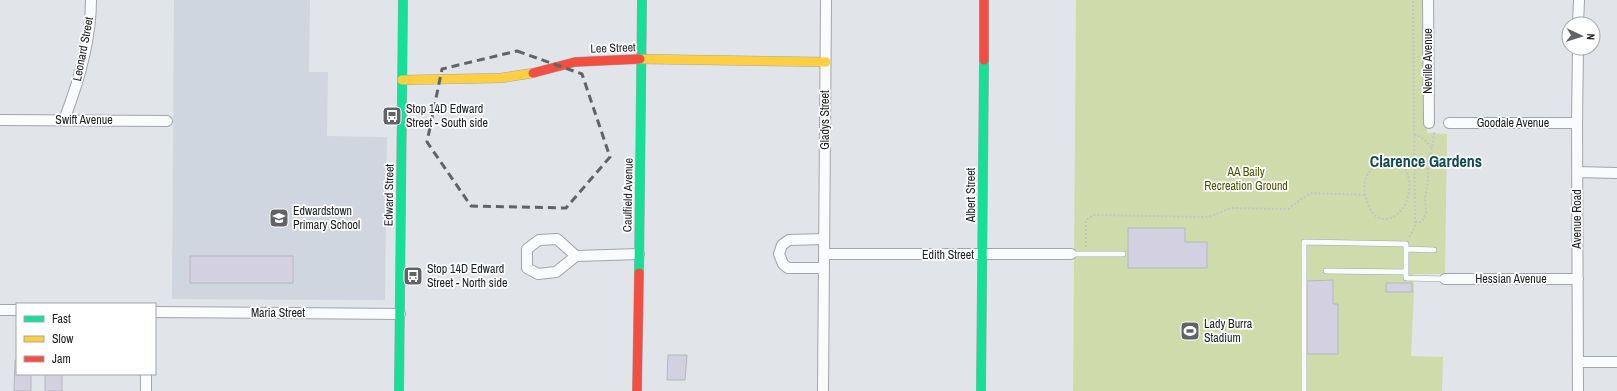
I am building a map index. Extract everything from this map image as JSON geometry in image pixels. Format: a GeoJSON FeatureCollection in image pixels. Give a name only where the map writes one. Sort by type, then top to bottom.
{"type":"FeatureCollection","features":[{"type":"Feature","properties":{"kind":"street","name":"Leonard Street"},"geometry":{"type":"LineString","coordinates":[[64,120],[74,94],[85,54],[91,0]]}},
{"type":"Feature","properties":{"kind":"street","name":"Edward Street"},"geometry":{"type":"LineString","coordinates":[[399,391],[403,0]]}},
{"type":"Feature","properties":{"kind":"street","name":"Caulfield Avenue"},"geometry":{"type":"LineString","coordinates":[[637,391],[642,0]]}},
{"type":"Feature","properties":{"kind":"street","name":"Gladys Street"},"geometry":{"type":"LineString","coordinates":[[823,391],[826,0]]}},
{"type":"Feature","properties":{"kind":"street","name":"Albert Street"},"geometry":{"type":"LineString","coordinates":[[981,391],[984,0]]}},
{"type":"Feature","properties":{"kind":"street","name":"Neville Avenue"},"geometry":{"type":"LineString","coordinates":[[1428,0],[1432,126]]}},
{"type":"Feature","properties":{"kind":"street"},"geometry":{"type":"LineString","coordinates":[[1578,16],[1579,0]]}},
{"type":"Feature","properties":{"kind":"street","name":"Avenue Road"},"geometry":{"type":"LineString","coordinates":[[1578,56],[1578,391]]}},
{"type":"Feature","properties":{"kind":"street","name":"Lee Street"},"geometry":{"type":"LineString","coordinates":[[402,80],[501,78],[519,76],[575,62],[642,59],[826,62]]}},
{"type":"Feature","properties":{"kind":"street","name":"Swift Avenue"},"geometry":{"type":"LineString","coordinates":[[0,120],[167,121]]}},
{"type":"Feature","properties":{"kind":"street","name":"Goodale Avenue"},"geometry":{"type":"LineString","coordinates":[[1449,123],[1577,122]]}},
{"type":"Feature","properties":{"kind":"street"},"geometry":{"type":"LineString","coordinates":[[1577,172],[1617,172]]}},
{"type":"Feature","properties":{"kind":"street"},"geometry":{"type":"LineString","coordinates":[[576,256],[557,239],[539,240],[527,249],[527,268],[538,274],[556,272],[576,256],[639,254]]}},
{"type":"Feature","properties":{"kind":"street"},"geometry":{"type":"LineString","coordinates":[[824,240],[789,240],[782,245],[779,254],[782,264],[788,268],[824,268]]}},
{"type":"Feature","properties":{"kind":"street","name":"Edith Street"},"geometry":{"type":"LineString","coordinates":[[824,254],[1071,254]]}},
{"type":"Feature","properties":{"kind":"street","name":"Hessian Avenue"},"geometry":{"type":"LineString","coordinates":[[1445,279],[1578,279]]}},
{"type":"Feature","properties":{"kind":"street"},"geometry":{"type":"LineString","coordinates":[[0,310],[16,310]]}},
{"type":"Feature","properties":{"kind":"street","name":"Maria Street"},"geometry":{"type":"LineString","coordinates":[[156,312],[400,314]]}},
{"type":"Feature","properties":{"kind":"street"},"geometry":{"type":"LineString","coordinates":[[1579,362],[1617,362]]}},
{"type":"Feature","properties":{"kind":"street"},"geometry":{"type":"LineString","coordinates":[[146,375],[146,391]]}},
{"type":"Feature","properties":{"kind":"lane"},"geometry":{"type":"LineString","coordinates":[[1304,391],[1304,242],[1406,246],[1434,250]]}},
{"type":"Feature","properties":{"kind":"lane"},"geometry":{"type":"LineString","coordinates":[[1406,246],[1406,278],[1445,279]]}},
{"type":"Feature","properties":{"kind":"lane"},"geometry":{"type":"LineString","coordinates":[[1071,254],[1123,254]]}},
{"type":"Feature","properties":{"kind":"lane"},"geometry":{"type":"LineString","coordinates":[[1326,271],[1406,272]]}},
{"type":"Feature","properties":{"kind":"path"},"geometry":{"type":"LineString","coordinates":[[1406,246],[1415,226],[1414,0]]}},
{"type":"Feature","properties":{"kind":"path"},"geometry":{"type":"LineString","coordinates":[[1415,222],[1421,222],[1424,220],[1426,212],[1425,198],[1428,181],[1428,163],[1432,149],[1432,126]]}},
{"type":"Feature","properties":{"kind":"path"},"geometry":{"type":"LineString","coordinates":[[1414,135],[1419,135],[1423,138],[1432,149]]}},
{"type":"Feature","properties":{"kind":"path"},"geometry":{"type":"LineString","coordinates":[[1392,161],[1401,164],[1408,173],[1410,185],[1408,199],[1401,212],[1392,218],[1384,220],[1376,216],[1370,208],[1365,195],[1365,179],[1373,167],[1382,162],[1392,161]]}},
{"type":"Feature","properties":{"kind":"path"},"geometry":{"type":"LineString","coordinates":[[1408,173],[1414,172]]}},
{"type":"Feature","properties":{"kind":"path"},"geometry":{"type":"LineString","coordinates":[[1086,254],[1086,220],[1092,215],[1208,216],[1231,208],[1288,209],[1310,193],[1365,195]]}},
{"type":"Feature","properties":{"kind":"highlighted area"},"geometry":{"type":"Polygon","coordinates":[[[517,51],[582,74],[610,157],[566,208],[471,206],[427,142],[442,69],[517,51]]]}},
{"type":"Feature","properties":{"kind":"shaded area","name":"Edwardstown Primary School"},"geometry":{"type":"Polygon","coordinates":[[[174,0],[310,0],[309,72],[328,72],[327,136],[387,137],[385,300],[172,299],[174,0]]]}},
{"type":"Feature","properties":{"kind":"green space","name":"AA Baily Recreation Ground"},"geometry":{"type":"Polygon","coordinates":[[[1076,0],[1426,0],[1427,133],[1447,134],[1445,274],[1413,274],[1414,291],[1411,356],[1443,357],[1442,391],[1073,391],[1076,0]]]}},
{"type":"Feature","properties":{"kind":"building"},"geometry":{"type":"Polygon","coordinates":[[[1128,228],[1185,228],[1185,242],[1207,242],[1207,268],[1128,268],[1128,228]]]}},
{"type":"Feature","properties":{"kind":"building"},"geometry":{"type":"Polygon","coordinates":[[[190,256],[293,256],[293,283],[190,283],[190,256]]]}},
{"type":"Feature","properties":{"kind":"building"},"geometry":{"type":"Polygon","coordinates":[[[1333,280],[1333,304],[1338,304],[1338,354],[1307,354],[1307,281],[1333,280]]]}},
{"type":"Feature","properties":{"kind":"building"},"geometry":{"type":"Polygon","coordinates":[[[1386,283],[1412,283],[1412,292],[1386,292],[1386,283]]]}},
{"type":"Feature","properties":{"kind":"building"},"geometry":{"type":"Polygon","coordinates":[[[668,355],[687,355],[685,380],[667,380],[668,355]]]}},
{"type":"Feature","properties":{"kind":"building"},"geometry":{"type":"Polygon","coordinates":[[[16,360],[16,375],[31,375],[31,391],[14,391],[16,360]]]}},
{"type":"Feature","properties":{"kind":"building"},"geometry":{"type":"Polygon","coordinates":[[[45,375],[62,375],[62,391],[45,391],[45,375]]]}},
{"type":"Feature","properties":{"kind":"traffic: fast"},"geometry":{"type":"LineString","coordinates":[[399,391],[403,0]]}},
{"type":"Feature","properties":{"kind":"traffic: fast"},"geometry":{"type":"LineString","coordinates":[[639,273],[642,0]]}},
{"type":"Feature","properties":{"kind":"traffic: fast"},"geometry":{"type":"LineString","coordinates":[[981,391],[984,60]]}},
{"type":"Feature","properties":{"kind":"traffic: slow"},"geometry":{"type":"LineString","coordinates":[[640,59],[826,62]]}},
{"type":"Feature","properties":{"kind":"traffic: slow"},"geometry":{"type":"LineString","coordinates":[[402,80],[501,78],[533,73]]}},
{"type":"Feature","properties":{"kind":"traffic: jam"},"geometry":{"type":"LineString","coordinates":[[984,0],[984,60]]}},
{"type":"Feature","properties":{"kind":"traffic: jam"},"geometry":{"type":"LineString","coordinates":[[533,73],[575,62],[640,59]]}},
{"type":"Feature","properties":{"kind":"traffic: jam"},"geometry":{"type":"LineString","coordinates":[[637,391],[639,273]]}},
{"type":"Feature","properties":{"kind":"place","name":"Stop 14D Edward Street - South side"},"geometry":{"type":"Point","coordinates":[392,116]}},
{"type":"Feature","properties":{"kind":"place","name":"Edwardstown Primary School"},"geometry":{"type":"Point","coordinates":[279,218]}},
{"type":"Feature","properties":{"kind":"place","name":"Stop 14D Edward Street - North side"},"geometry":{"type":"Point","coordinates":[413,276]}},
{"type":"Feature","properties":{"kind":"place","name":"Lady Burra Stadium"},"geometry":{"type":"Point","coordinates":[1190,331]}},
{"type":"Feature","properties":{"kind":"district","name":"Clarence Gardens"},"geometry":{"type":"Point","coordinates":[1426,161]}}]}
